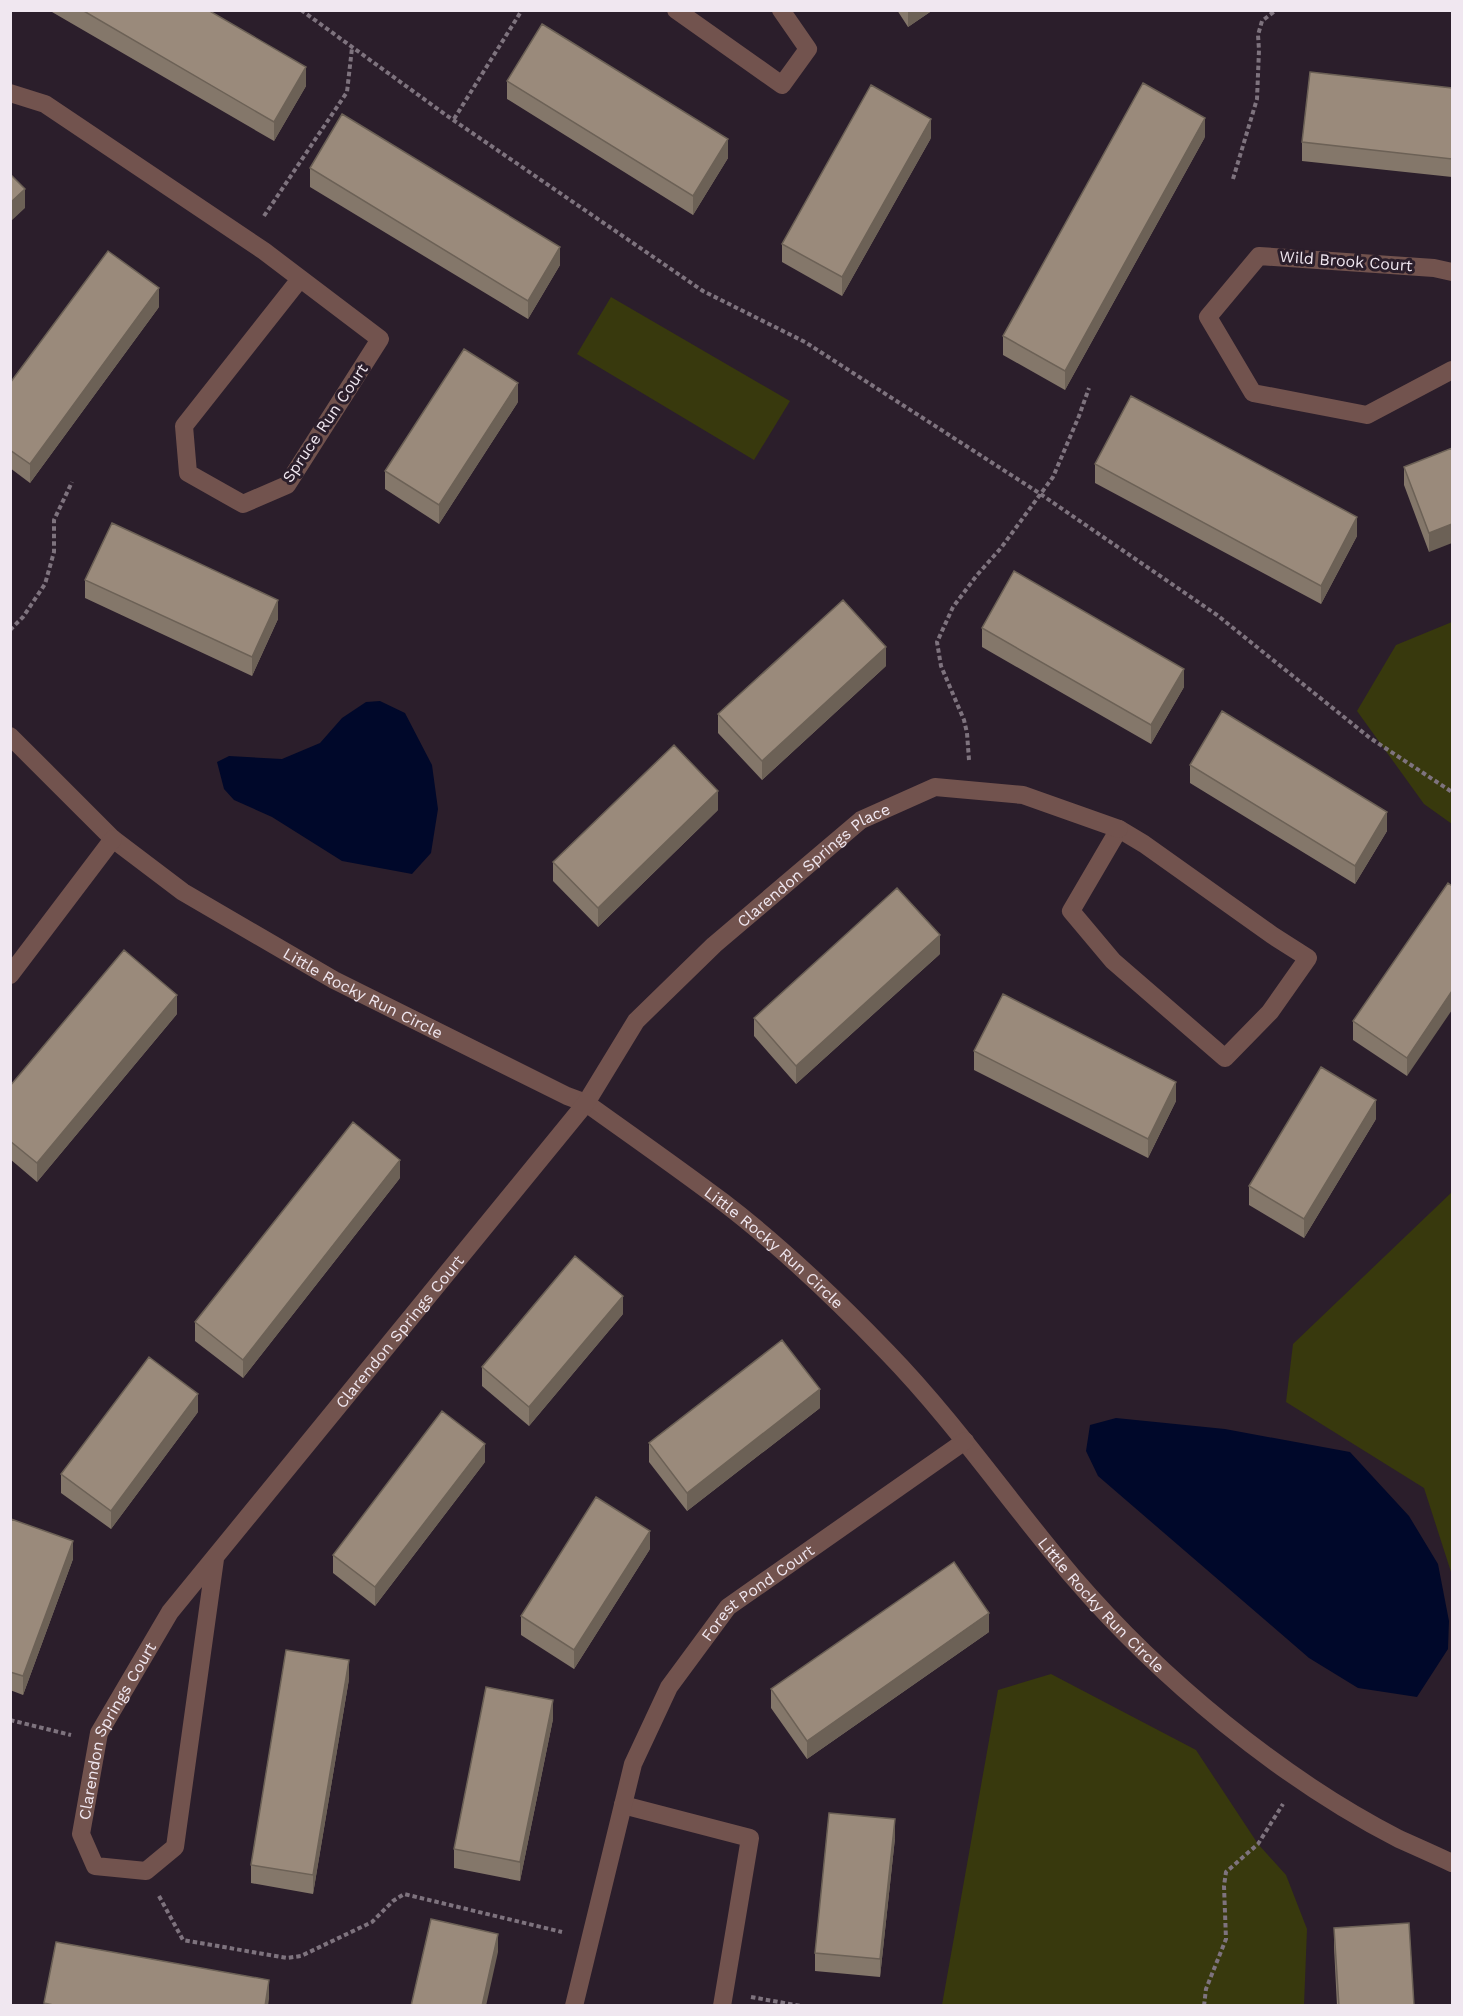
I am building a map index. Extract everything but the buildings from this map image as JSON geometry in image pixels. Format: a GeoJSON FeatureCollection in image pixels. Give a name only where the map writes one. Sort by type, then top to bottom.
{"type":"FeatureCollection","features":[{"type":"Feature","properties":{"kind":"street"},"geometry":{"type":"LineString","coordinates":[[676,10],[782,85],[808,49],[781,10]]}},
{"type":"Feature","properties":{"kind":"street","name":"Spruce Run Court"},"geometry":{"type":"LineString","coordinates":[[10,93],[45,104],[248,241],[300,279],[380,339],[287,485],[243,504],[188,473],[184,426],[300,279]]}},
{"type":"Feature","properties":{"kind":"street","name":"Wild Brook Court"},"geometry":{"type":"LineString","coordinates":[[1452,272],[1434,268],[1259,255],[1208,317],[1253,393],[1367,415],[1452,370]]}},
{"type":"Feature","properties":{"kind":"street","name":"Little Rocky Run Circle"},"geometry":{"type":"LineString","coordinates":[[10,736],[113,839],[183,892],[334,980],[586,1104],[725,1204],[813,1279],[889,1354],[965,1441],[1074,1578],[1158,1665],[1216,1716],[1299,1778],[1398,1838],[1452,1863]]}},
{"type":"Feature","properties":{"kind":"street","name":"Clarendon Springs Place"},"geometry":{"type":"LineString","coordinates":[[586,1104],[636,1021],[714,945],[861,820],[935,787],[1023,795],[1119,829],[1308,958],[1270,1011],[1225,1058],[1113,961],[1071,911],[1119,829]]}},
{"type":"Feature","properties":{"kind":"street"},"geometry":{"type":"LineString","coordinates":[[10,975],[113,839]]}},
{"type":"Feature","properties":{"kind":"street","name":"Clarendon Springs Court"},"geometry":{"type":"LineString","coordinates":[[146,1871],[94,1866],[81,1834],[99,1733],[170,1612],[586,1104]]}},
{"type":"Feature","properties":{"kind":"street","name":"Forest Pond Court"},"geometry":{"type":"LineString","coordinates":[[574,2006],[633,1764],[669,1688],[728,1607],[965,1441]]}},
{"type":"Feature","properties":{"kind":"street"},"geometry":{"type":"LineString","coordinates":[[146,1871],[175,1847],[215,1559]]}},
{"type":"Feature","properties":{"kind":"street"},"geometry":{"type":"LineString","coordinates":[[623,1805],[750,1838],[723,1998]]}},
{"type":"Feature","properties":{"kind":"path"},"geometry":{"type":"LineString","coordinates":[[301,10],[454,120],[703,291],[805,342],[1039,493],[1217,615],[1370,738],[1452,792]]}},
{"type":"Feature","properties":{"kind":"path"},"geometry":{"type":"LineString","coordinates":[[454,120],[522,10]]}},
{"type":"Feature","properties":{"kind":"path"},"geometry":{"type":"LineString","coordinates":[[1233,179],[1257,99],[1258,35],[1262,21],[1276,10]]}},
{"type":"Feature","properties":{"kind":"path"},"geometry":{"type":"LineString","coordinates":[[248,241],[347,92],[352,48]]}},
{"type":"Feature","properties":{"kind":"path"},"geometry":{"type":"LineString","coordinates":[[971,790],[967,732],[941,666],[937,642],[953,607],[1001,548],[1039,493],[1053,477],[1089,388]]}},
{"type":"Feature","properties":{"kind":"path"},"geometry":{"type":"LineString","coordinates":[[10,630],[23,617],[45,584],[54,552],[54,520],[72,482]]}},
{"type":"Feature","properties":{"kind":"path"},"geometry":{"type":"LineString","coordinates":[[10,1720],[42,1730],[97,1741]]}},
{"type":"Feature","properties":{"kind":"path"},"geometry":{"type":"LineString","coordinates":[[1204,2006],[1206,1989],[1226,1939],[1224,1886],[1226,1872],[1258,1844],[1299,1778]]}},
{"type":"Feature","properties":{"kind":"path"},"geometry":{"type":"LineString","coordinates":[[146,1871],[183,1940],[287,1958],[301,1956],[372,1922],[393,1901],[404,1894],[590,1940]]}},
{"type":"Feature","properties":{"kind":"path"},"geometry":{"type":"LineString","coordinates":[[723,1998],[801,2006]]}},
{"type":"Feature","properties":{"kind":"shaded area"},"geometry":{"type":"Polygon","coordinates":[[[611,297],[790,401],[754,460],[577,354],[611,297]]]}},
{"type":"Feature","properties":{"kind":"shaded area"},"geometry":{"type":"Polygon","coordinates":[[[1452,622],[1452,824],[1424,804],[1357,711],[1396,645],[1452,622]]]}},
{"type":"Feature","properties":{"kind":"shaded area"},"geometry":{"type":"Polygon","coordinates":[[[1452,1192],[1452,1575],[1424,1488],[1286,1402],[1293,1344],[1452,1192]]]}},
{"type":"Feature","properties":{"kind":"shaded area"},"geometry":{"type":"Polygon","coordinates":[[[1051,1674],[1196,1750],[1258,1844],[1286,1875],[1307,1929],[1304,2005],[942,2005],[998,1690],[1051,1674]]]}},
{"type":"Feature","properties":{"kind":"water"},"geometry":{"type":"Polygon","coordinates":[[[380,701],[405,713],[432,765],[438,809],[431,853],[412,874],[342,861],[272,817],[234,800],[224,789],[217,762],[229,756],[282,759],[320,743],[342,718],[366,702],[380,701]]]}},
{"type":"Feature","properties":{"kind":"water"},"geometry":{"type":"Polygon","coordinates":[[[1116,1418],[1225,1429],[1350,1452],[1409,1516],[1438,1564],[1449,1621],[1448,1649],[1417,1697],[1358,1688],[1309,1658],[1098,1476],[1086,1451],[1090,1425],[1116,1418]]]}}]}
